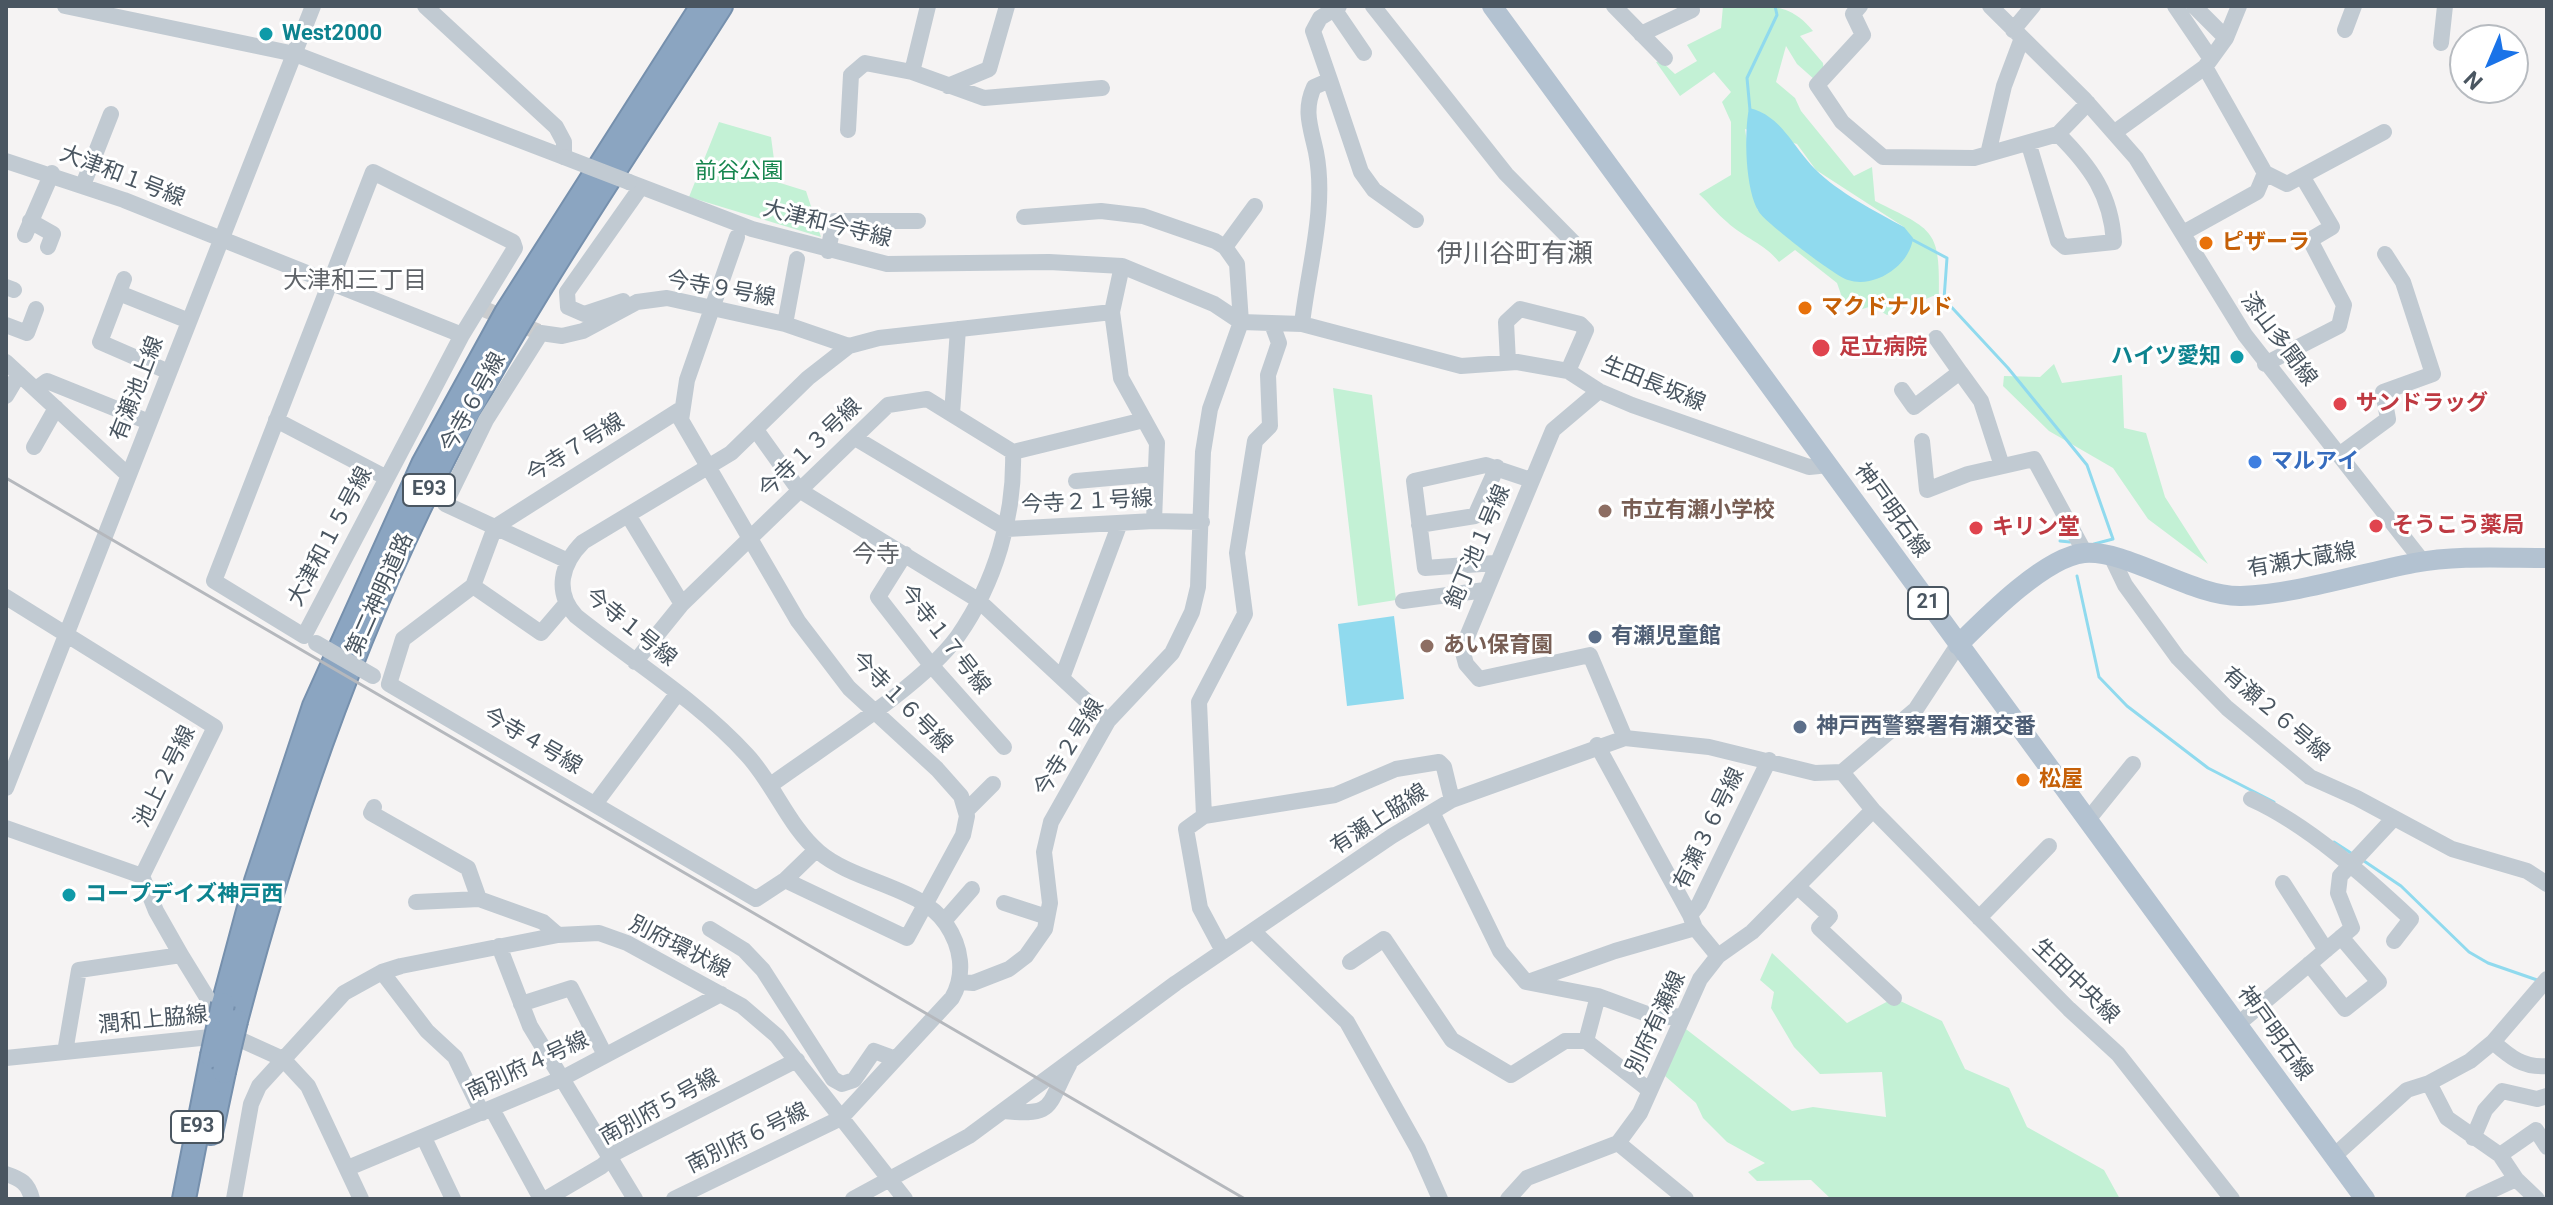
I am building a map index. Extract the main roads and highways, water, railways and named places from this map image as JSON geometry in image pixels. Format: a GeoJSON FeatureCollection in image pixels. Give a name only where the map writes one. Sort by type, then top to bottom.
{"type":"FeatureCollection","features":[{"type":"Feature","properties":{"kind":"highway","name":"第二神明道路"},"geometry":{"type":"LineString","coordinates":[[230,1020],[256,881],[314,706],[410,491],[506,313],[702,6]]}},
{"type":"Feature","properties":{"kind":"highway","name":"第二神明道路"},"geometry":{"type":"LineString","coordinates":[[184,1199],[230,1020],[272,884],[328,717],[392,567],[436,474],[520,322],[721,6]]}},
{"type":"Feature","properties":{"kind":"highway","name":"第二神明道路"},"geometry":{"type":"LineString","coordinates":[[199,1199],[218,1064]]}},
{"type":"Feature","properties":{"kind":"main road","name":"神戸明石線"},"geometry":{"type":"LineString","coordinates":[[1492,6],[2334,1156],[2357,1196]]}},
{"type":"Feature","properties":{"kind":"main road","name":"有瀬大蔵線"},"geometry":{"type":"LineString","coordinates":[[1958,645],[2045,569],[2063,558],[2085,553],[2112,558],[2204,590],[2242,596],[2423,562],[2547,558]]}},
{"type":"Feature","properties":{"kind":"water"},"geometry":{"type":"Polygon","coordinates":[[[1749,108],[1770,117],[1815,169],[1835,186],[1904,227],[1913,238],[1898,266],[1880,278],[1858,282],[1848,280],[1816,260],[1764,218],[1754,202],[1748,176],[1746,132],[1749,108]]]}},
{"type":"Feature","properties":{"kind":"water"},"geometry":{"type":"Polygon","coordinates":[[[1394,616],[1404,699],[1347,706],[1338,624],[1394,616]]]}},
{"type":"Feature","properties":{"kind":"waterway"},"geometry":{"type":"LineString","coordinates":[[1750,110],[1747,78],[1777,15],[1775,6]]}},
{"type":"Feature","properties":{"kind":"waterway"},"geometry":{"type":"LineString","coordinates":[[1911,239],[1947,258],[1944,299],[2008,368],[2087,465],[2113,539],[2094,544]]}},
{"type":"Feature","properties":{"kind":"waterway"},"geometry":{"type":"LineString","coordinates":[[2060,541],[2070,542]]}},
{"type":"Feature","properties":{"kind":"waterway"},"geometry":{"type":"LineString","coordinates":[[2077,576],[2099,677],[2127,706],[2208,768],[2274,802]]}},
{"type":"Feature","properties":{"kind":"waterway"},"geometry":{"type":"LineString","coordinates":[[2334,842],[2354,855]]}},
{"type":"Feature","properties":{"kind":"waterway"},"geometry":{"type":"LineString","coordinates":[[2364,861],[2401,886],[2469,952],[2488,963],[2540,981]]}},
{"type":"Feature","properties":{"kind":"tunnel"},"geometry":{"type":"LineString","coordinates":[[479,307],[541,333]]}},
{"type":"Feature","properties":{"kind":"railway"},"geometry":{"type":"LineString","coordinates":[[6,478],[1245,1199]]}},
{"type":"Feature","properties":{"kind":"place","name":"West2000"},"geometry":{"type":"Point","coordinates":[266,34]}},
{"type":"Feature","properties":{"kind":"place","name":"ピザーラ"},"geometry":{"type":"Point","coordinates":[2206,243]}},
{"type":"Feature","properties":{"kind":"place","name":"マクドナルド"},"geometry":{"type":"Point","coordinates":[1805,308]}},
{"type":"Feature","properties":{"kind":"place","name":"足立病院"},"geometry":{"type":"Point","coordinates":[1821,348]}},
{"type":"Feature","properties":{"kind":"place","name":"ハイツ愛知"},"geometry":{"type":"Point","coordinates":[2237,357]}},
{"type":"Feature","properties":{"kind":"place","name":"サンドラッグ"},"geometry":{"type":"Point","coordinates":[2340,404]}},
{"type":"Feature","properties":{"kind":"place","name":"マルアイ"},"geometry":{"type":"Point","coordinates":[2255,462]}},
{"type":"Feature","properties":{"kind":"place","name":"市立有瀬小学校"},"geometry":{"type":"Point","coordinates":[1605,511]}},
{"type":"Feature","properties":{"kind":"place","name":"そうこう薬局"},"geometry":{"type":"Point","coordinates":[2376,526]}},
{"type":"Feature","properties":{"kind":"place","name":"キリン堂"},"geometry":{"type":"Point","coordinates":[1976,528]}},
{"type":"Feature","properties":{"kind":"place","name":"有瀬児童館"},"geometry":{"type":"Point","coordinates":[1595,637]}},
{"type":"Feature","properties":{"kind":"place","name":"あい保育園"},"geometry":{"type":"Point","coordinates":[1427,646]}},
{"type":"Feature","properties":{"kind":"place","name":"神戸西警察署有瀬交番"},"geometry":{"type":"Point","coordinates":[1800,727]}},
{"type":"Feature","properties":{"kind":"place","name":"松屋"},"geometry":{"type":"Point","coordinates":[2023,780]}},
{"type":"Feature","properties":{"kind":"place","name":"コープデイズ神戸西"},"geometry":{"type":"Point","coordinates":[69,895]}},
{"type":"Feature","properties":{"kind":"district","name":"伊川谷町有瀬"},"geometry":{"type":"Point","coordinates":[1515,255]}},
{"type":"Feature","properties":{"kind":"district","name":"大津和三丁目"},"geometry":{"type":"Point","coordinates":[355,282]}},
{"type":"Feature","properties":{"kind":"district","name":"今寺"},"geometry":{"type":"Point","coordinates":[876,556]}},
{"type":"Feature","properties":{"kind":"park label","name":"前谷公園"},"geometry":{"type":"Point","coordinates":[739,172]}}]}
